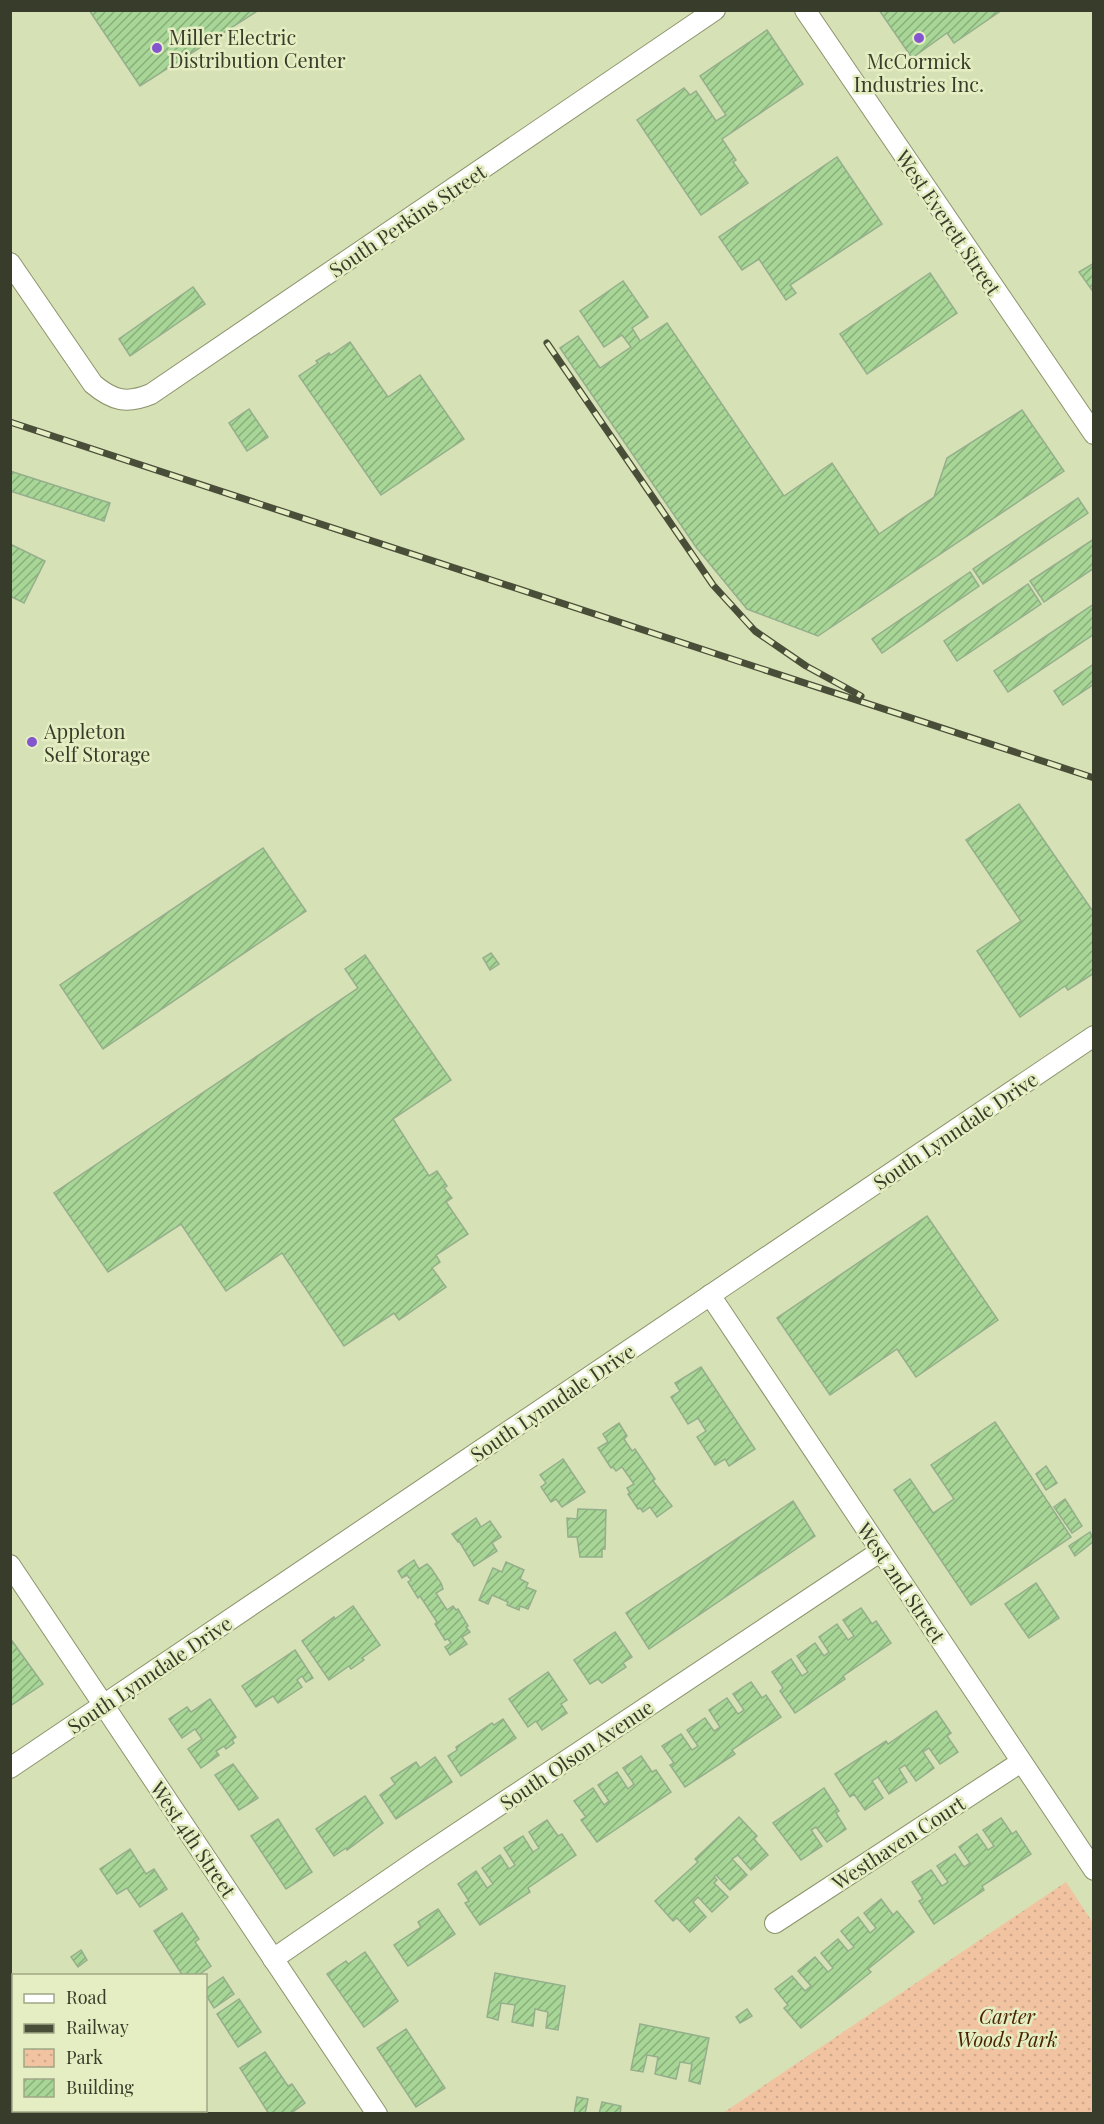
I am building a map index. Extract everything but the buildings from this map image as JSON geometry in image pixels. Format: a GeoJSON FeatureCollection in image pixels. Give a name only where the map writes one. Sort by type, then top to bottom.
{"type":"FeatureCollection","features":[{"type":"Feature","properties":{"kind":"street","name":"South Perkins Street"},"geometry":{"type":"LineString","coordinates":[[10,263],[93,384],[107,396],[124,400],[141,398],[151,394],[715,10]]}},
{"type":"Feature","properties":{"kind":"street","name":"West Everett Street"},"geometry":{"type":"LineString","coordinates":[[805,10],[1094,434]]}},
{"type":"Feature","properties":{"kind":"street","name":"South Lynndale Drive"},"geometry":{"type":"LineString","coordinates":[[10,1768],[1094,1036]]}},
{"type":"Feature","properties":{"kind":"street","name":"West 2nd Street"},"geometry":{"type":"LineString","coordinates":[[710,1295],[1094,1870]]}},
{"type":"Feature","properties":{"kind":"street","name":"South Olson Avenue"},"geometry":{"type":"LineString","coordinates":[[273,1959],[420,1858],[881,1551]]}},
{"type":"Feature","properties":{"kind":"street","name":"West 4th Street"},"geometry":{"type":"LineString","coordinates":[[10,1565],[377,2114]]}},
{"type":"Feature","properties":{"kind":"street","name":"Westhaven Court"},"geometry":{"type":"LineString","coordinates":[[775,1923],[1021,1761]]}},
{"type":"Feature","properties":{"kind":"green space","name":"Carter Woods Park"},"geometry":{"type":"Polygon","coordinates":[[[1066,1882],[1093,1923],[1093,2113],[723,2113],[1066,1882]]]}},
{"type":"Feature","properties":{"kind":"railway"},"geometry":{"type":"LineString","coordinates":[[547,343],[713,585],[755,631],[806,666],[861,696]]}},
{"type":"Feature","properties":{"kind":"railway"},"geometry":{"type":"LineString","coordinates":[[10,422],[1094,778]]}},
{"type":"Feature","properties":{"kind":"place","name":"McCormick Industries Inc."},"geometry":{"type":"Point","coordinates":[919,38]}},
{"type":"Feature","properties":{"kind":"place","name":"Miller Electric Distribution Center"},"geometry":{"type":"Point","coordinates":[157,48]}},
{"type":"Feature","properties":{"kind":"place","name":"Appleton Self Storage"},"geometry":{"type":"Point","coordinates":[32,742]}}]}
